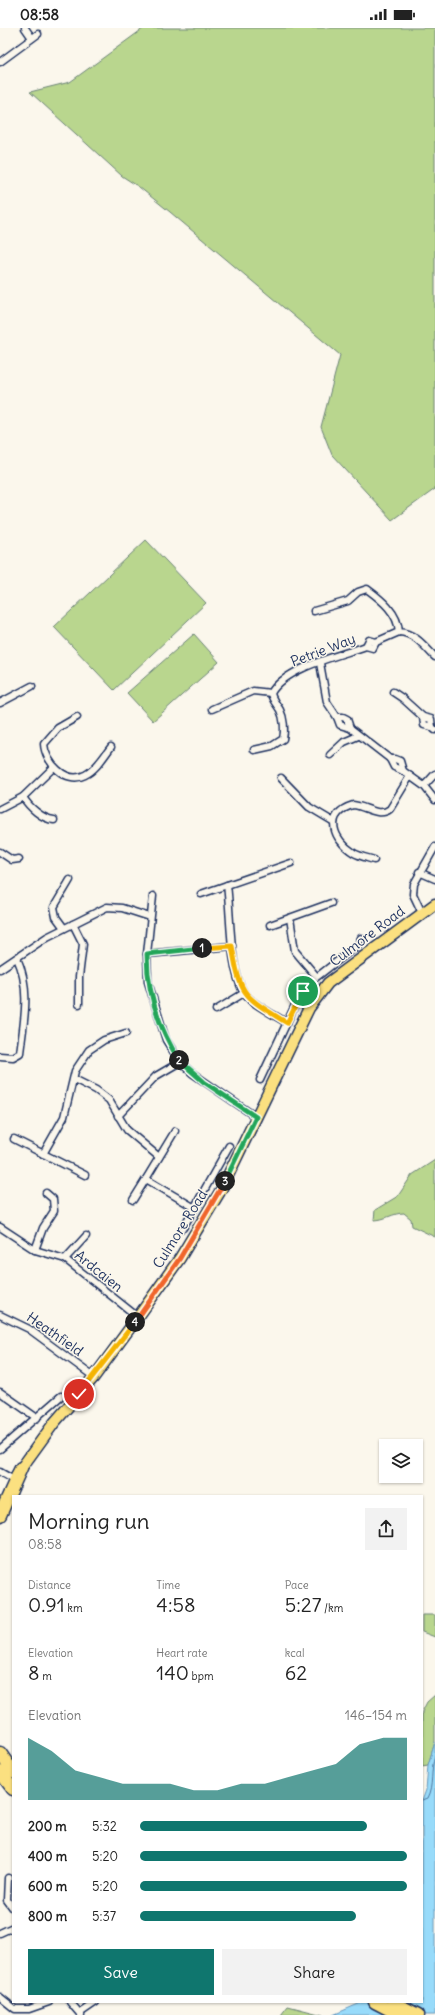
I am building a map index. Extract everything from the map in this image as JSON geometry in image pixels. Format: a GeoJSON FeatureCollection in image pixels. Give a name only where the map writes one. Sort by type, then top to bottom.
{"type":"FeatureCollection","features":[{"type":"Feature","properties":{"kind":"highway"},"geometry":{"type":"LineString","coordinates":[[0,1515],[21,1468]]}},
{"type":"Feature","properties":{"kind":"highway"},"geometry":{"type":"LineString","coordinates":[[0,1753],[4,1774],[12,1787]]}},
{"type":"Feature","properties":{"kind":"highway"},"geometry":{"type":"LineString","coordinates":[[377,2003],[400,2015]]}},
{"type":"Feature","properties":{"kind":"highway"},"geometry":{"type":"LineString","coordinates":[[395,2003],[418,2015]]}},
{"type":"Feature","properties":{"kind":"main road","name":"Culmore Road"},"geometry":{"type":"LineString","coordinates":[[0,1504],[21,1468],[54,1423],[94,1377],[180,1258],[221,1190],[309,1008],[328,983],[435,904]]}},
{"type":"Feature","properties":{"kind":"street"},"geometry":{"type":"LineString","coordinates":[[0,62],[35,36],[26,28]]}},
{"type":"Feature","properties":{"kind":"street"},"geometry":{"type":"LineString","coordinates":[[314,610],[348,601],[358,592],[367,589],[391,610],[398,622],[399,632],[411,635],[421,642],[435,657]]}},
{"type":"Feature","properties":{"kind":"street","name":"Petrie Way"},"geometry":{"type":"LineString","coordinates":[[271,693],[275,686],[292,673],[366,646],[369,640],[376,642],[399,632]]}},
{"type":"Feature","properties":{"kind":"street"},"geometry":{"type":"LineString","coordinates":[[320,662],[327,702],[337,718],[342,717],[347,719],[350,728],[358,736],[390,759],[394,767],[403,771],[424,786],[435,800]]}},
{"type":"Feature","properties":{"kind":"street"},"geometry":{"type":"LineString","coordinates":[[0,703],[32,686]]}},
{"type":"Feature","properties":{"kind":"street"},"geometry":{"type":"LineString","coordinates":[[212,709],[253,691],[271,693],[274,701],[281,711],[284,733],[283,739],[272,746],[254,750]]}},
{"type":"Feature","properties":{"kind":"street"},"geometry":{"type":"LineString","coordinates":[[393,692],[423,717],[431,719],[433,728]]}},
{"type":"Feature","properties":{"kind":"street"},"geometry":{"type":"LineString","coordinates":[[77,717],[58,728],[44,744],[47,758],[54,767],[69,776],[85,775],[95,767],[111,747]]}},
{"type":"Feature","properties":{"kind":"street"},"geometry":{"type":"LineString","coordinates":[[330,754],[344,742],[358,736]]}},
{"type":"Feature","properties":{"kind":"street"},"geometry":{"type":"LineString","coordinates":[[1,806],[24,797],[54,767]]}},
{"type":"Feature","properties":{"kind":"street"},"geometry":{"type":"LineString","coordinates":[[424,786],[435,774]]}},
{"type":"Feature","properties":{"kind":"street"},"geometry":{"type":"LineString","coordinates":[[374,860],[354,853],[340,841],[336,834],[334,822],[341,810],[353,805],[380,813],[390,809],[410,776]]}},
{"type":"Feature","properties":{"kind":"street"},"geometry":{"type":"LineString","coordinates":[[281,778],[308,807],[334,822]]}},
{"type":"Feature","properties":{"kind":"street"},"geometry":{"type":"LineString","coordinates":[[24,797],[37,812],[48,820],[54,820]]}},
{"type":"Feature","properties":{"kind":"street"},"geometry":{"type":"LineString","coordinates":[[422,913],[413,894],[414,884],[419,872],[435,847]]}},
{"type":"Feature","properties":{"kind":"street"},"geometry":{"type":"LineString","coordinates":[[0,852],[12,860],[19,859]]}},
{"type":"Feature","properties":{"kind":"street"},"geometry":{"type":"LineString","coordinates":[[201,894],[291,863]]}},
{"type":"Feature","properties":{"kind":"street"},"geometry":{"type":"LineString","coordinates":[[419,872],[435,879]]}},
{"type":"Feature","properties":{"kind":"street"},"geometry":{"type":"LineString","coordinates":[[64,928],[56,917],[54,907],[70,880]]}},
{"type":"Feature","properties":{"kind":"street"},"geometry":{"type":"LineString","coordinates":[[227,885],[232,946],[238,979],[244,993],[250,1000],[287,1023]]}},
{"type":"Feature","properties":{"kind":"street"},"geometry":{"type":"LineString","coordinates":[[152,896],[147,954],[148,982],[166,1040],[180,1062],[204,1082],[256,1117]]}},
{"type":"Feature","properties":{"kind":"street"},"geometry":{"type":"LineString","coordinates":[[270,925],[331,903]]}},
{"type":"Feature","properties":{"kind":"street"},"geometry":{"type":"LineString","coordinates":[[0,969],[47,937],[107,907],[122,908],[150,917]]}},
{"type":"Feature","properties":{"kind":"street"},"geometry":{"type":"LineString","coordinates":[[290,918],[294,951],[316,976]]}},
{"type":"Feature","properties":{"kind":"street"},"geometry":{"type":"LineString","coordinates":[[73,924],[83,944],[79,976],[79,1004]]}},
{"type":"Feature","properties":{"kind":"street"},"geometry":{"type":"LineString","coordinates":[[260,1080],[303,991],[316,976],[358,945],[361,938]]}},
{"type":"Feature","properties":{"kind":"street"},"geometry":{"type":"LineString","coordinates":[[147,954],[232,946]]}},
{"type":"Feature","properties":{"kind":"street"},"geometry":{"type":"LineString","coordinates":[[0,1056],[13,1057],[20,1053],[25,1011],[25,982],[17,958]]}},
{"type":"Feature","properties":{"kind":"street"},"geometry":{"type":"LineString","coordinates":[[216,1010],[244,993]]}},
{"type":"Feature","properties":{"kind":"street"},"geometry":{"type":"LineString","coordinates":[[43,1154],[64,1117],[75,1071],[89,1050],[104,1040],[126,1033]]}},
{"type":"Feature","properties":{"kind":"street"},"geometry":{"type":"LineString","coordinates":[[118,1116],[156,1076],[180,1062]]}},
{"type":"Feature","properties":{"kind":"street"},"geometry":{"type":"LineString","coordinates":[[74,1079],[96,1090],[109,1100],[127,1130],[159,1157]]}},
{"type":"Feature","properties":{"kind":"street"},"geometry":{"type":"LineString","coordinates":[[133,1200],[174,1131]]}},
{"type":"Feature","properties":{"kind":"street"},"geometry":{"type":"LineString","coordinates":[[14,1139],[85,1175]]}},
{"type":"Feature","properties":{"kind":"street"},"geometry":{"type":"LineString","coordinates":[[183,1228],[229,1146]]}},
{"type":"Feature","properties":{"kind":"street"},"geometry":{"type":"LineString","coordinates":[[146,1180],[195,1208]]}},
{"type":"Feature","properties":{"kind":"street"},"geometry":{"type":"LineString","coordinates":[[35,1250],[43,1228],[54,1211],[53,1199],[46,1193]]}},
{"type":"Feature","properties":{"kind":"street","name":"Ardcaien"},"geometry":{"type":"LineString","coordinates":[[0,1227],[35,1250],[65,1259],[138,1317]]}},
{"type":"Feature","properties":{"kind":"street"},"geometry":{"type":"LineString","coordinates":[[65,1259],[81,1239],[86,1236]]}},
{"type":"Feature","properties":{"kind":"street","name":"Heathfield"},"geometry":{"type":"LineString","coordinates":[[0,1315],[29,1329],[94,1377]]}},
{"type":"Feature","properties":{"kind":"street"},"geometry":{"type":"LineString","coordinates":[[0,1392],[37,1418]]}},
{"type":"Feature","properties":{"kind":"street"},"geometry":{"type":"LineString","coordinates":[[0,1448],[61,1396]]}},
{"type":"Feature","properties":{"kind":"street"},"geometry":{"type":"LineString","coordinates":[[0,1472],[14,1480]]}},
{"type":"Feature","properties":{"kind":"street"},"geometry":{"type":"LineString","coordinates":[[8,1878],[7,1900],[12,1907]]}},
{"type":"Feature","properties":{"kind":"street"},"geometry":{"type":"LineString","coordinates":[[0,1933],[12,1927]]}},
{"type":"Feature","properties":{"kind":"street"},"geometry":{"type":"LineString","coordinates":[[0,1997],[15,2009],[29,2009],[46,2003]]}},
{"type":"Feature","properties":{"kind":"street"},"geometry":{"type":"LineString","coordinates":[[71,2003],[81,2014],[95,2003]]}},
{"type":"Feature","properties":{"kind":"green space"},"geometry":{"type":"Polygon","coordinates":[[[144,28],[435,28],[435,489],[392,520],[332,455],[321,427],[340,355],[170,212],[139,187],[122,176],[30,92],[70,82],[144,28]]]}},
{"type":"Feature","properties":{"kind":"green space"},"geometry":{"type":"Polygon","coordinates":[[[146,540],[206,603],[114,690],[54,627],[146,540]]]}},
{"type":"Feature","properties":{"kind":"green space"},"geometry":{"type":"Polygon","coordinates":[[[194,634],[219,662],[153,721],[127,693],[194,634]]]}},
{"type":"Feature","properties":{"kind":"green space"},"geometry":{"type":"Polygon","coordinates":[[[435,1160],[435,1237],[412,1226],[411,1219],[404,1213],[374,1220],[375,1210],[398,1196],[412,1175],[435,1160]]]}},
{"type":"Feature","properties":{"kind":"green space"},"geometry":{"type":"Polygon","coordinates":[[[423,1615],[435,1615],[435,1637],[423,1632],[423,1615]]]}},
{"type":"Feature","properties":{"kind":"green space"},"geometry":{"type":"Polygon","coordinates":[[[435,1695],[435,1742],[428,1765],[423,1766],[423,1710],[427,1702],[435,1695]]]}},
{"type":"Feature","properties":{"kind":"green space"},"geometry":{"type":"Polygon","coordinates":[[[288,2006],[323,2015],[281,2015],[288,2006]]]}},
{"type":"Feature","properties":{"kind":"water"},"geometry":{"type":"Polygon","coordinates":[[[435,1742],[435,2015],[333,2015],[361,2003],[423,2003],[423,1798],[426,1790],[428,1765],[435,1742]]]}},
{"type":"Feature","properties":{"kind":"route"},"geometry":{"type":"LineString","coordinates":[[79,1394],[94,1377],[180,1258],[221,1190],[256,1117],[204,1082],[180,1062],[166,1040],[154,1004],[148,982],[147,954],[232,946],[238,979],[244,993],[250,1000],[287,1023],[303,991]]}}]}
